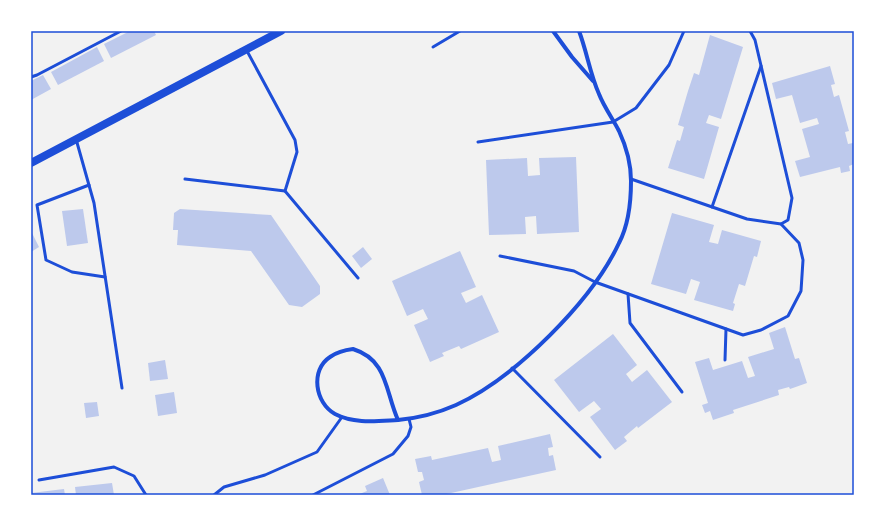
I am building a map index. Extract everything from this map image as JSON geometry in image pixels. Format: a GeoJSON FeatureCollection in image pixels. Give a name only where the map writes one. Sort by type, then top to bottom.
{"type":"FeatureCollection","features":[{"type":"Feature","properties":{"kind":"main road"},"geometry":{"type":"LineString","coordinates":[[31,163],[280,31]]}},
{"type":"Feature","properties":{"kind":"street"},"geometry":{"type":"LineString","coordinates":[[553,31],[572,57],[594,82]]}},
{"type":"Feature","properties":{"kind":"street"},"geometry":{"type":"LineString","coordinates":[[398,420],[384,378],[374,360],[366,353],[353,349],[340,351],[325,361],[317,378],[319,395],[322,401],[334,413],[342,417],[371,422],[398,420],[409,419],[440,412],[457,405],[488,387],[539,345],[580,302],[607,266],[620,242],[627,223],[630,203],[631,179],[627,155],[620,132],[613,122],[594,82],[579,31]]}},
{"type":"Feature","properties":{"kind":"lane"},"geometry":{"type":"LineString","coordinates":[[31,77],[37,76],[121,31]]}},
{"type":"Feature","properties":{"kind":"lane"},"geometry":{"type":"LineString","coordinates":[[433,47],[460,31]]}},
{"type":"Feature","properties":{"kind":"lane"},"geometry":{"type":"LineString","coordinates":[[478,142],[613,122],[636,108],[668,65],[684,31]]}},
{"type":"Feature","properties":{"kind":"lane"},"geometry":{"type":"LineString","coordinates":[[631,179],[747,219],[781,224],[788,220],[792,198],[755,40],[750,31]]}},
{"type":"Feature","properties":{"kind":"lane"},"geometry":{"type":"LineString","coordinates":[[246,49],[295,140],[297,152],[285,191]]}},
{"type":"Feature","properties":{"kind":"lane"},"geometry":{"type":"LineString","coordinates":[[712,207],[761,66]]}},
{"type":"Feature","properties":{"kind":"lane"},"geometry":{"type":"LineString","coordinates":[[76,140],[94,203],[122,388]]}},
{"type":"Feature","properties":{"kind":"lane"},"geometry":{"type":"LineString","coordinates":[[185,179],[285,191],[358,278]]}},
{"type":"Feature","properties":{"kind":"lane"},"geometry":{"type":"LineString","coordinates":[[89,185],[37,205],[46,260],[72,272],[105,277]]}},
{"type":"Feature","properties":{"kind":"lane"},"geometry":{"type":"LineString","coordinates":[[500,256],[574,271],[595,282],[743,335],[760,330],[788,316],[801,291],[802,260],[799,243],[781,224]]}},
{"type":"Feature","properties":{"kind":"lane"},"geometry":{"type":"LineString","coordinates":[[628,294],[630,324],[682,392]]}},
{"type":"Feature","properties":{"kind":"lane"},"geometry":{"type":"LineString","coordinates":[[725,360],[726,329]]}},
{"type":"Feature","properties":{"kind":"lane"},"geometry":{"type":"LineString","coordinates":[[512,368],[600,457]]}},
{"type":"Feature","properties":{"kind":"lane"},"geometry":{"type":"LineString","coordinates":[[214,495],[224,487],[265,475],[317,452],[342,417]]}},
{"type":"Feature","properties":{"kind":"lane"},"geometry":{"type":"LineString","coordinates":[[313,495],[393,454],[408,436],[411,427],[409,419]]}},
{"type":"Feature","properties":{"kind":"lane"},"geometry":{"type":"LineString","coordinates":[[39,480],[114,467],[134,476],[146,495]]}},
{"type":"Feature","properties":{"kind":"building"},"geometry":{"type":"Polygon","coordinates":[[[130,31],[154,31],[156,35],[111,58],[104,44],[130,31]]]}},
{"type":"Feature","properties":{"kind":"building"},"geometry":{"type":"Polygon","coordinates":[[[710,35],[743,47],[721,119],[709,115],[706,123],[719,127],[704,179],[668,168],[677,140],[680,141],[684,127],[678,125],[688,91],[694,73],[699,75],[710,35]]]}},
{"type":"Feature","properties":{"kind":"building"},"geometry":{"type":"Polygon","coordinates":[[[97,47],[104,61],[58,85],[51,72],[97,47]]]}},
{"type":"Feature","properties":{"kind":"building"},"geometry":{"type":"Polygon","coordinates":[[[830,66],[835,84],[831,85],[834,97],[839,95],[849,131],[845,132],[848,144],[853,143],[854,164],[849,166],[850,171],[841,173],[840,167],[800,177],[795,161],[810,157],[802,129],[819,124],[817,118],[800,123],[792,95],[776,99],[772,83],[830,66]]]}},
{"type":"Feature","properties":{"kind":"building"},"geometry":{"type":"Polygon","coordinates":[[[43,75],[51,89],[31,100],[31,81],[43,75]]]}},
{"type":"Feature","properties":{"kind":"building"},"geometry":{"type":"Polygon","coordinates":[[[576,157],[579,232],[537,234],[536,216],[525,217],[526,234],[489,235],[486,160],[527,158],[528,176],[540,175],[539,158],[576,157]]]}},
{"type":"Feature","properties":{"kind":"building"},"geometry":{"type":"Polygon","coordinates":[[[83,209],[88,243],[67,246],[62,211],[83,209]]]}},
{"type":"Feature","properties":{"kind":"building"},"geometry":{"type":"Polygon","coordinates":[[[180,209],[271,215],[320,286],[320,294],[302,307],[289,305],[251,251],[177,245],[178,230],[173,230],[174,213],[180,209]]]}},
{"type":"Feature","properties":{"kind":"building"},"geometry":{"type":"Polygon","coordinates":[[[672,213],[714,225],[709,242],[718,244],[722,230],[761,241],[757,257],[754,256],[745,286],[739,284],[733,303],[735,304],[733,311],[694,300],[700,282],[691,279],[686,294],[651,284],[672,213]]]}},
{"type":"Feature","properties":{"kind":"building"},"geometry":{"type":"Polygon","coordinates":[[[31,231],[39,247],[31,252],[31,231]]]}},
{"type":"Feature","properties":{"kind":"building"},"geometry":{"type":"Polygon","coordinates":[[[363,247],[372,259],[361,268],[352,256],[363,247]]]}},
{"type":"Feature","properties":{"kind":"building"},"geometry":{"type":"Polygon","coordinates":[[[460,251],[476,287],[461,293],[466,303],[482,295],[499,332],[461,349],[459,346],[442,353],[444,356],[430,362],[414,325],[428,319],[423,309],[407,316],[392,281],[460,251]]]}},
{"type":"Feature","properties":{"kind":"building"},"geometry":{"type":"Polygon","coordinates":[[[785,327],[795,359],[799,358],[807,383],[790,389],[789,387],[778,390],[779,395],[733,410],[734,413],[713,420],[710,411],[705,413],[702,405],[708,403],[695,362],[709,358],[713,370],[742,361],[748,378],[755,376],[748,357],[774,349],[769,333],[785,327]]]}},
{"type":"Feature","properties":{"kind":"building"},"geometry":{"type":"Polygon","coordinates":[[[613,334],[637,365],[626,374],[632,382],[647,370],[672,402],[638,428],[637,426],[624,437],[627,441],[615,450],[590,417],[601,409],[594,401],[579,412],[554,380],[613,334]]]}},
{"type":"Feature","properties":{"kind":"building"},"geometry":{"type":"Polygon","coordinates":[[[165,360],[168,379],[150,381],[148,363],[165,360]]]}},
{"type":"Feature","properties":{"kind":"building"},"geometry":{"type":"Polygon","coordinates":[[[174,392],[177,413],[158,416],[155,395],[174,392]]]}},
{"type":"Feature","properties":{"kind":"building"},"geometry":{"type":"Polygon","coordinates":[[[97,402],[99,416],[86,418],[84,403],[97,402]]]}},
{"type":"Feature","properties":{"kind":"building"},"geometry":{"type":"Polygon","coordinates":[[[550,434],[553,447],[548,448],[549,456],[553,455],[556,470],[442,495],[422,495],[419,482],[424,480],[422,472],[418,472],[415,459],[431,456],[432,460],[488,448],[492,462],[501,460],[498,446],[550,434]]]}},
{"type":"Feature","properties":{"kind":"building"},"geometry":{"type":"Polygon","coordinates":[[[383,478],[390,495],[357,495],[367,491],[365,486],[383,478]]]}},
{"type":"Feature","properties":{"kind":"building"},"geometry":{"type":"Polygon","coordinates":[[[112,483],[114,495],[76,495],[75,487],[112,483]]]}},
{"type":"Feature","properties":{"kind":"building"},"geometry":{"type":"Polygon","coordinates":[[[64,489],[65,495],[31,495],[31,493],[64,489]]]}}]}
